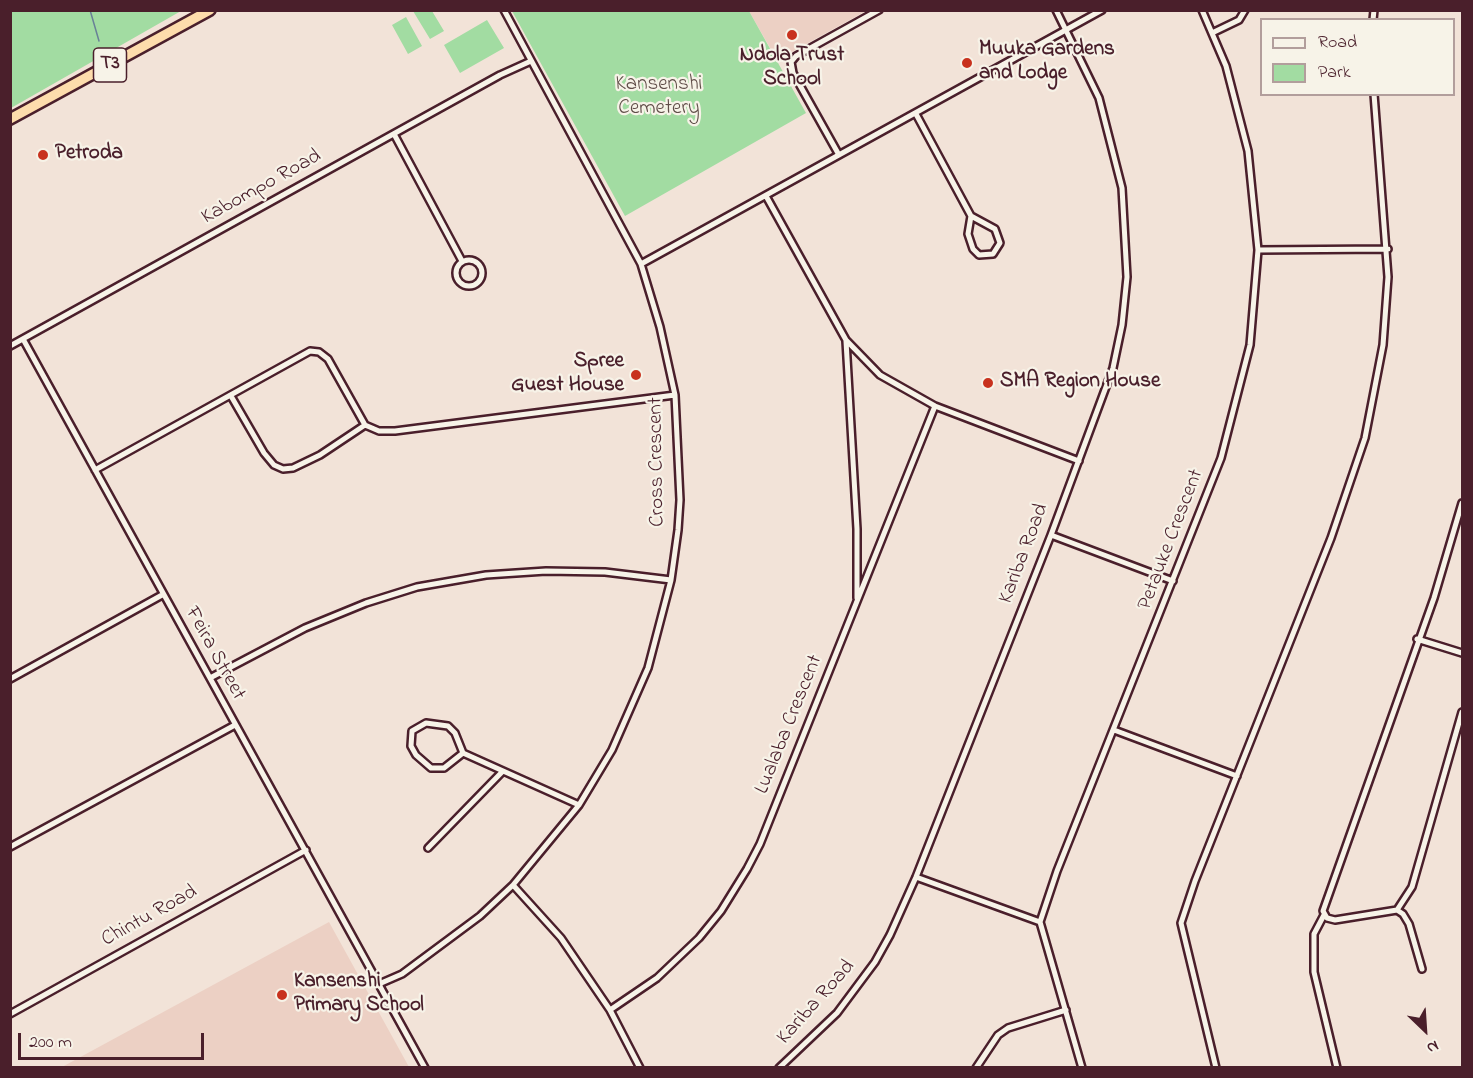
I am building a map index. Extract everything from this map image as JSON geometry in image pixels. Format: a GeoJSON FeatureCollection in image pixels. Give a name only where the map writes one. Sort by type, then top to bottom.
{"type":"FeatureCollection","features":[{"type":"Feature","properties":{"kind":"highway","name":"T3"},"geometry":{"type":"LineString","coordinates":[[10,119],[210,10]]}},
{"type":"Feature","properties":{"kind":"street","name":"Cross Crescent"},"geometry":{"type":"LineString","coordinates":[[379,984],[402,974],[441,947],[513,885],[579,805],[612,750],[634,704],[662,621],[671,580],[680,500],[675,395],[660,327],[640,264],[504,10]]}},
{"type":"Feature","properties":{"kind":"street"},"geometry":{"type":"LineString","coordinates":[[839,155],[793,73],[791,62],[796,56],[879,10]]}},
{"type":"Feature","properties":{"kind":"street","name":"Kariba Road"},"geometry":{"type":"LineString","coordinates":[[779,1068],[788,1065],[837,1012],[858,986],[890,934],[916,877],[1051,535],[1102,403],[1117,348],[1126,294],[1126,232],[1120,177],[1107,122],[1096,91],[1056,10]]}},
{"type":"Feature","properties":{"kind":"street"},"geometry":{"type":"LineString","coordinates":[[640,264],[1102,10]]}},
{"type":"Feature","properties":{"kind":"street","name":"Petauke Crescent"},"geometry":{"type":"LineString","coordinates":[[1040,922],[1057,871],[1221,458],[1244,379],[1250,345],[1258,250],[1247,145],[1226,66],[1202,10]]}},
{"type":"Feature","properties":{"kind":"street"},"geometry":{"type":"LineString","coordinates":[[1212,33],[1239,20],[1245,10]]}},
{"type":"Feature","properties":{"kind":"street","name":"Kabompo Road"},"geometry":{"type":"LineString","coordinates":[[10,346],[531,61]]}},
{"type":"Feature","properties":{"kind":"street"},"geometry":{"type":"LineString","coordinates":[[1216,1068],[1181,923],[1236,776],[1331,538],[1365,438],[1383,345],[1388,249],[1374,96]]}},
{"type":"Feature","properties":{"kind":"street"},"geometry":{"type":"LineString","coordinates":[[916,114],[971,216],[995,229],[1000,243],[993,254],[979,255],[973,249],[968,234],[971,216]]}},
{"type":"Feature","properties":{"kind":"street"},"geometry":{"type":"LineString","coordinates":[[394,134],[462,261]]}},
{"type":"Feature","properties":{"kind":"street"},"geometry":{"type":"LineString","coordinates":[[766,196],[846,340],[889,382],[935,406],[1079,461]]}},
{"type":"Feature","properties":{"kind":"street"},"geometry":{"type":"LineString","coordinates":[[1258,250],[1388,249]]}},
{"type":"Feature","properties":{"kind":"street"},"geometry":{"type":"LineString","coordinates":[[474,260],[482,268],[482,279],[474,286],[468,287],[458,281],[456,270],[462,261],[474,260]]}},
{"type":"Feature","properties":{"kind":"street","name":"Feira Street"},"geometry":{"type":"LineString","coordinates":[[23,339],[425,1068]]}},
{"type":"Feature","properties":{"kind":"street"},"geometry":{"type":"LineString","coordinates":[[846,340],[858,560],[856,603]]}},
{"type":"Feature","properties":{"kind":"street"},"geometry":{"type":"LineString","coordinates":[[95,470],[310,351],[320,352],[339,375],[365,425],[379,431],[395,431],[675,395]]}},
{"type":"Feature","properties":{"kind":"street"},"geometry":{"type":"LineString","coordinates":[[231,396],[264,453],[274,465],[283,469],[293,468],[320,455],[365,425]]}},
{"type":"Feature","properties":{"kind":"street","name":"Lualaba Crescent"},"geometry":{"type":"LineString","coordinates":[[610,1010],[633,996],[678,960],[699,938],[734,892],[760,844],[935,406]]}},
{"type":"Feature","properties":{"kind":"street"},"geometry":{"type":"LineString","coordinates":[[1337,1068],[1314,972],[1314,934],[1324,915],[1336,870],[1360,809],[1417,639],[1438,586],[1462,503]]}},
{"type":"Feature","properties":{"kind":"street"},"geometry":{"type":"LineString","coordinates":[[1051,535],[1173,581]]}},
{"type":"Feature","properties":{"kind":"street"},"geometry":{"type":"LineString","coordinates":[[858,560],[872,564]]}},
{"type":"Feature","properties":{"kind":"street"},"geometry":{"type":"LineString","coordinates":[[210,678],[305,628],[366,603],[417,587],[486,575],[546,571],[605,572],[671,580]]}},
{"type":"Feature","properties":{"kind":"street"},"geometry":{"type":"LineString","coordinates":[[10,678],[162,594]]}},
{"type":"Feature","properties":{"kind":"street"},"geometry":{"type":"LineString","coordinates":[[1417,639],[1462,653]]}},
{"type":"Feature","properties":{"kind":"street"},"geometry":{"type":"LineString","coordinates":[[1397,910],[1412,887],[1462,712]]}},
{"type":"Feature","properties":{"kind":"street"},"geometry":{"type":"LineString","coordinates":[[463,753],[444,768],[431,768],[411,746],[412,731],[426,723],[448,726],[455,733],[463,753],[579,805]]}},
{"type":"Feature","properties":{"kind":"street"},"geometry":{"type":"LineString","coordinates":[[10,847],[235,725]]}},
{"type":"Feature","properties":{"kind":"street"},"geometry":{"type":"LineString","coordinates":[[1114,730],[1236,776]]}},
{"type":"Feature","properties":{"kind":"street"},"geometry":{"type":"LineString","coordinates":[[428,848],[502,772]]}},
{"type":"Feature","properties":{"kind":"street","name":"Chintu Road"},"geometry":{"type":"LineString","coordinates":[[10,1014],[306,850]]}},
{"type":"Feature","properties":{"kind":"street"},"geometry":{"type":"LineString","coordinates":[[916,877],[1040,922],[1082,1068]]}},
{"type":"Feature","properties":{"kind":"street"},"geometry":{"type":"LineString","coordinates":[[513,885],[561,938],[610,1010],[640,1068]]}},
{"type":"Feature","properties":{"kind":"street"},"geometry":{"type":"LineString","coordinates":[[1324,915],[1335,920],[1389,909],[1397,910],[1403,914],[1409,924],[1422,969]]}},
{"type":"Feature","properties":{"kind":"street"},"geometry":{"type":"LineString","coordinates":[[976,1068],[998,1035],[1008,1028],[1066,1010]]}},
{"type":"Feature","properties":{"kind":"shaded area","name":"Ndola Trust School"},"geometry":{"type":"Polygon","coordinates":[[[749,11],[866,11],[777,60],[749,11]]]}},
{"type":"Feature","properties":{"kind":"shaded area","name":"Kansenshi Primary School"},"geometry":{"type":"Polygon","coordinates":[[[329,922],[409,1067],[62,1067],[329,922]]]}},
{"type":"Feature","properties":{"kind":"green space"},"geometry":{"type":"Polygon","coordinates":[[[11,10],[181,10],[181,11],[11,108],[11,10]]]}},
{"type":"Feature","properties":{"kind":"green space"},"geometry":{"type":"Polygon","coordinates":[[[413,11],[432,11],[444,31],[430,39],[413,11]]]}},
{"type":"Feature","properties":{"kind":"green space","name":"Kansenshi Cemetery"},"geometry":{"type":"Polygon","coordinates":[[[512,11],[749,11],[806,113],[625,216],[512,11]]]}},
{"type":"Feature","properties":{"kind":"green space"},"geometry":{"type":"Polygon","coordinates":[[[406,17],[422,46],[408,54],[392,25],[406,17]]]}},
{"type":"Feature","properties":{"kind":"green space"},"geometry":{"type":"Polygon","coordinates":[[[487,20],[504,48],[460,73],[444,45],[487,20]]]}},
{"type":"Feature","properties":{"kind":"waterway"},"geometry":{"type":"LineString","coordinates":[[90,10],[99,41]]}},
{"type":"Feature","properties":{"kind":"place","name":"Ndola Trust School"},"geometry":{"type":"Point","coordinates":[792,35]}},
{"type":"Feature","properties":{"kind":"place","name":"Muuka Gardens and Lodge"},"geometry":{"type":"Point","coordinates":[967,63]}},
{"type":"Feature","properties":{"kind":"place","name":"Petroda"},"geometry":{"type":"Point","coordinates":[43,155]}},
{"type":"Feature","properties":{"kind":"place","name":"Spree Guest House"},"geometry":{"type":"Point","coordinates":[636,375]}},
{"type":"Feature","properties":{"kind":"place","name":"SMA Region House"},"geometry":{"type":"Point","coordinates":[988,383]}},
{"type":"Feature","properties":{"kind":"place","name":"Kansenshi Primary School"},"geometry":{"type":"Point","coordinates":[282,995]}}]}
